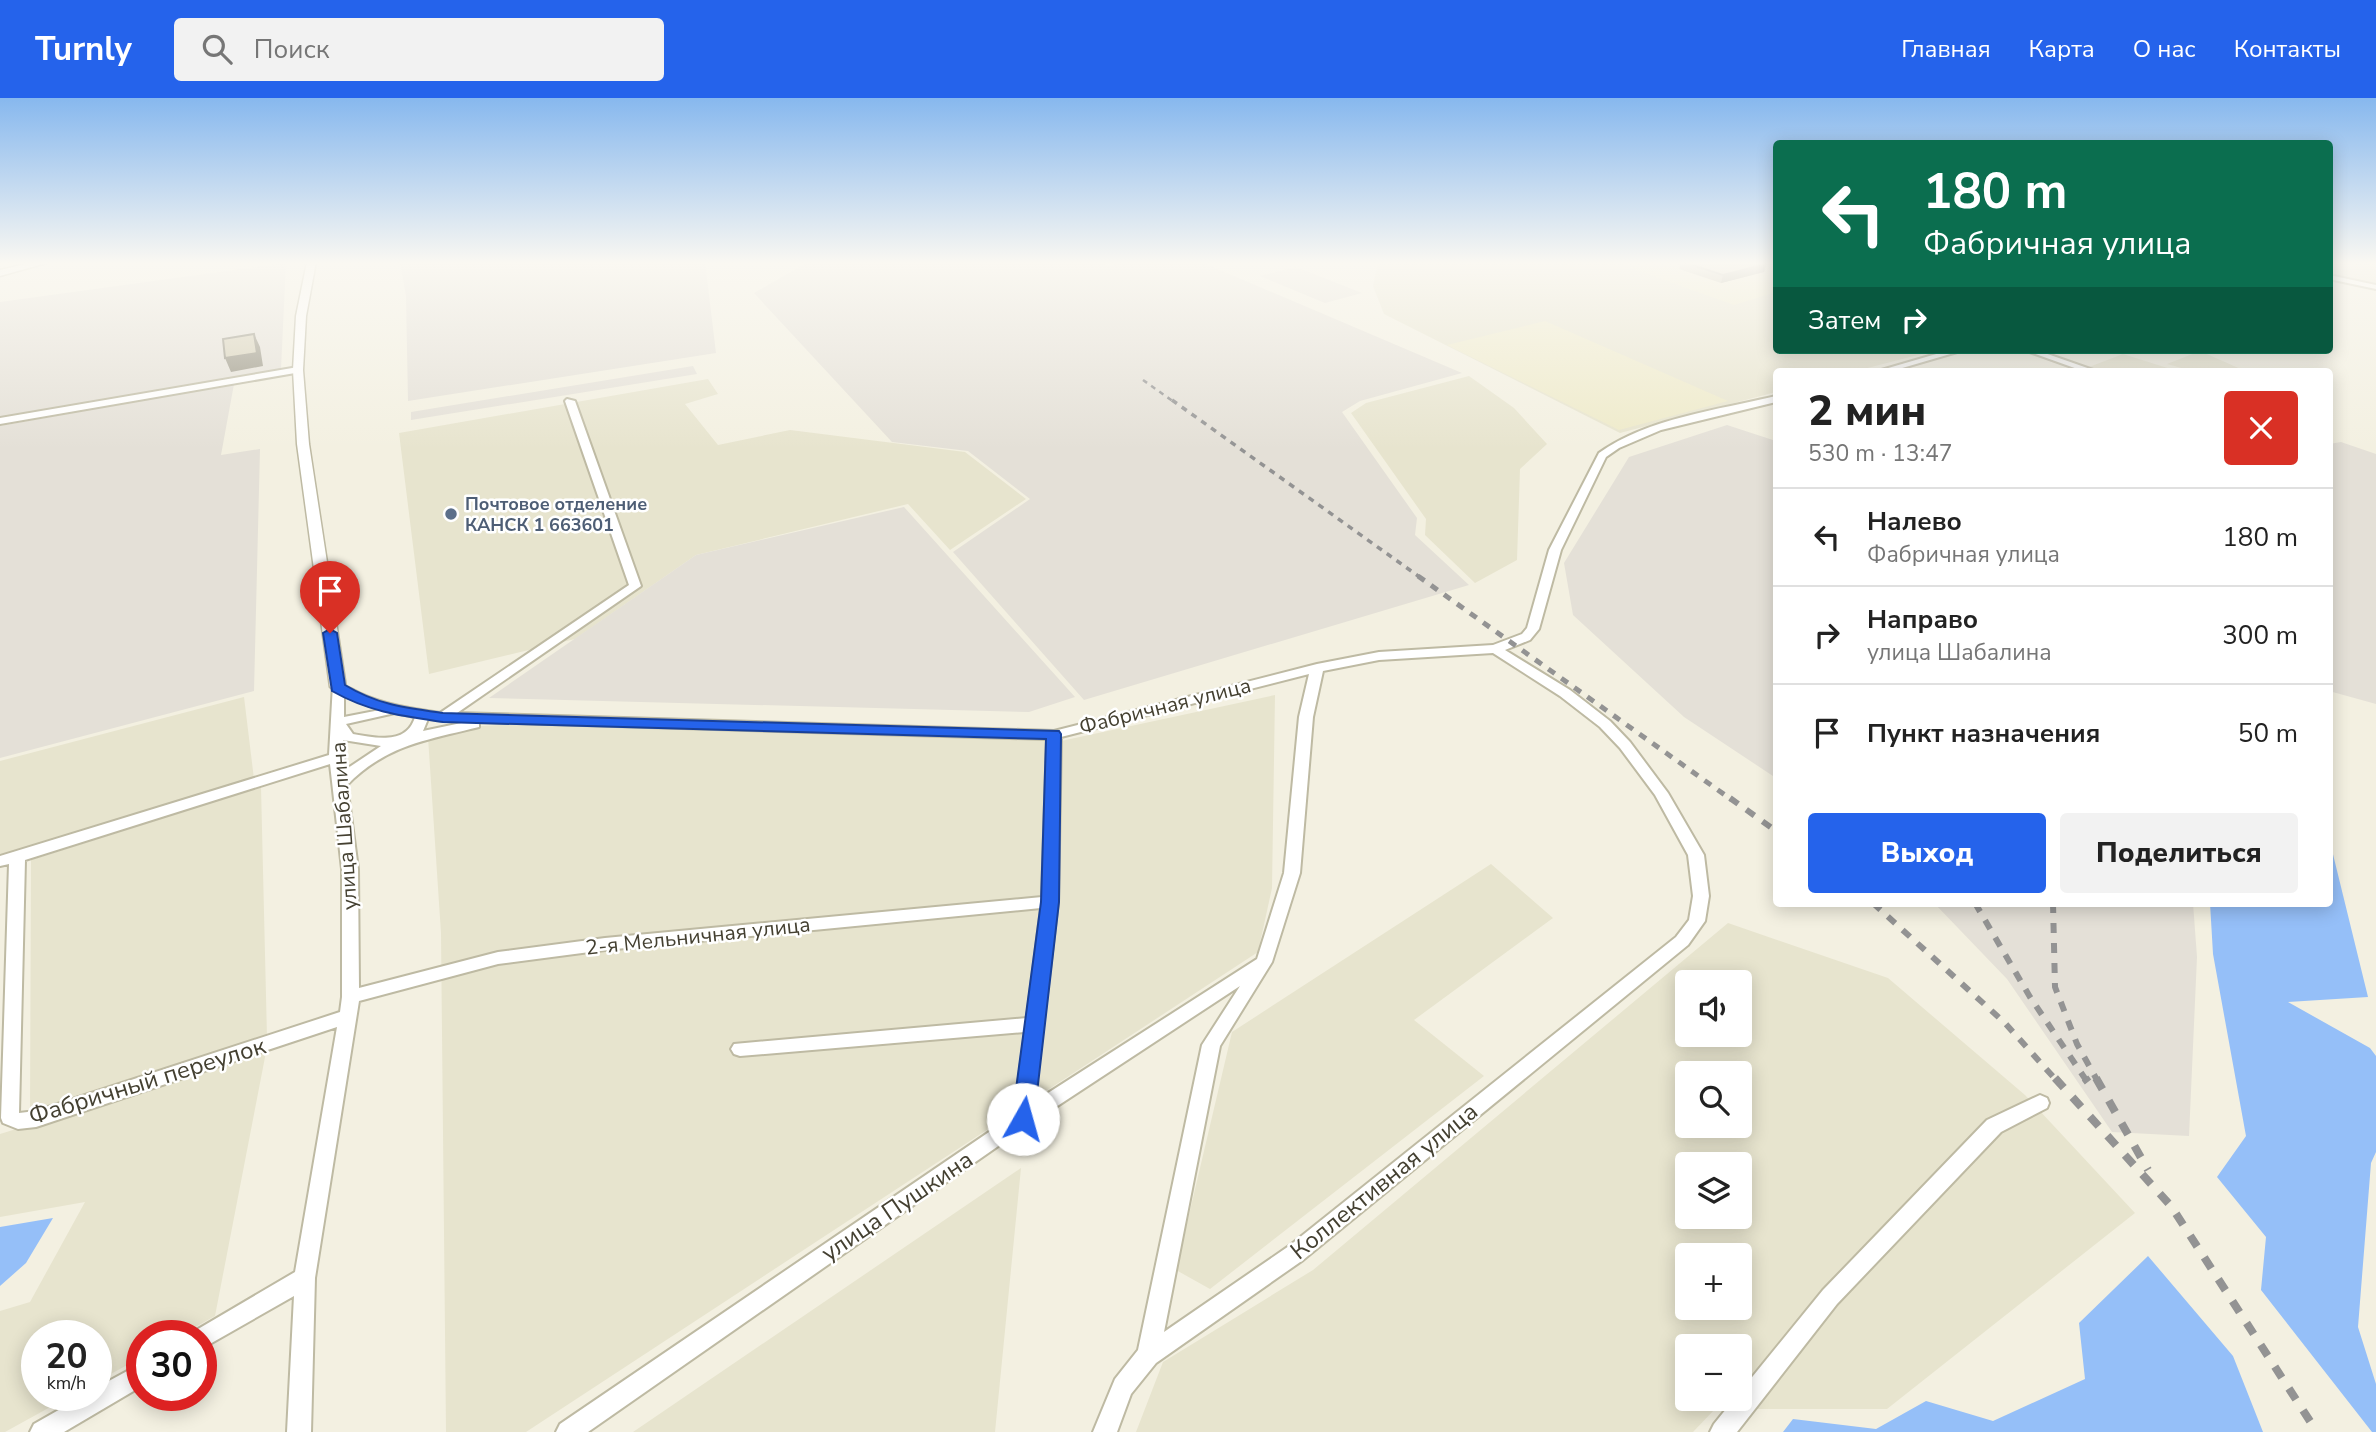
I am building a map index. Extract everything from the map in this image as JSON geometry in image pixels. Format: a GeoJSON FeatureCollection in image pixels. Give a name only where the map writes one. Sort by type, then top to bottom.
{"type":"FeatureCollection","features":[{"type":"Feature","properties":{"kind":"street","name":"улица Шабалина"},"geometry":{"type":"LineString","coordinates":[[299,1432],[305,1278],[351,997],[350,869],[336,757],[338,687],[303,444],[298,370],[301,324]]}},
{"type":"Feature","properties":{"kind":"street"},"geometry":{"type":"LineString","coordinates":[[1893,368],[1945,354]]}},
{"type":"Feature","properties":{"kind":"street"},"geometry":{"type":"LineString","coordinates":[[2040,354],[2083,368]]}},
{"type":"Feature","properties":{"kind":"street"},"geometry":{"type":"LineString","coordinates":[[0,421],[298,370]]}},
{"type":"Feature","properties":{"kind":"street","name":"Фабричная улица"},"geometry":{"type":"LineString","coordinates":[[338,687],[363,702],[396,711],[443,718],[1054,734],[1317,668],[1411,652],[1495,649],[1526,637],[1533,629],[1555,550],[1602,455],[1611,446],[1645,433],[1773,400]]}},
{"type":"Feature","properties":{"kind":"street"},"geometry":{"type":"LineString","coordinates":[[443,718],[635,586],[570,401]]}},
{"type":"Feature","properties":{"kind":"street","name":"Коллективная улица"},"geometry":{"type":"LineString","coordinates":[[1108,1431],[1123,1387],[1148,1355],[1296,1253],[1682,942],[1697,920],[1701,896],[1696,855],[1661,793],[1625,745],[1605,724],[1565,694],[1495,649]]}},
{"type":"Feature","properties":{"kind":"street"},"geometry":{"type":"LineString","coordinates":[[1148,1355],[1211,1045],[1264,962],[1292,873],[1306,717],[1317,668]]}},
{"type":"Feature","properties":{"kind":"street"},"geometry":{"type":"LineString","coordinates":[[396,711],[338,722],[348,737],[372,742],[399,741],[499,719]]}},
{"type":"Feature","properties":{"kind":"street"},"geometry":{"type":"LineString","coordinates":[[338,785],[356,766],[417,731],[423,715]]}},
{"type":"Feature","properties":{"kind":"street"},"geometry":{"type":"LineString","coordinates":[[1023,1119],[1050,902],[1054,734]]}},
{"type":"Feature","properties":{"kind":"street"},"geometry":{"type":"LineString","coordinates":[[8,859],[336,757]]}},
{"type":"Feature","properties":{"kind":"street","name":"Фабричный переулок"},"geometry":{"type":"LineString","coordinates":[[8,859],[10,1118],[18,1121],[36,1119],[349,1016]]}},
{"type":"Feature","properties":{"kind":"street","name":"2-я Мельничная улица"},"geometry":{"type":"LineString","coordinates":[[351,997],[498,958],[605,944],[1050,902]]}},
{"type":"Feature","properties":{"kind":"street","name":"улица Пушкина"},"geometry":{"type":"LineString","coordinates":[[568,1432],[1023,1119],[1264,962]]}},
{"type":"Feature","properties":{"kind":"street"},"geometry":{"type":"LineString","coordinates":[[740,1049],[1035,1024]]}},
{"type":"Feature","properties":{"kind":"street"},"geometry":{"type":"LineString","coordinates":[[1722,1432],[1830,1297],[1994,1126],[2040,1103]]}},
{"type":"Feature","properties":{"kind":"street"},"geometry":{"type":"LineString","coordinates":[[217,1330],[305,1278]]}},
{"type":"Feature","properties":{"kind":"street"},"geometry":{"type":"LineString","coordinates":[[42,1432],[126,1383]]}},
{"type":"Feature","properties":{"kind":"shaded area"},"geometry":{"type":"Polygon","coordinates":[[[0,324],[283,324],[281,369],[0,417],[0,324]]]}},
{"type":"Feature","properties":{"kind":"shaded area"},"geometry":{"type":"Polygon","coordinates":[[[407,324],[713,324],[716,353],[408,401],[407,324]]]}},
{"type":"Feature","properties":{"kind":"shaded area"},"geometry":{"type":"Polygon","coordinates":[[[783,324],[1347,324],[1462,373],[1360,401],[1342,412],[1417,518],[1415,535],[1469,585],[1084,700],[953,552],[1030,499],[968,451],[892,442],[783,324]]]}},
{"type":"Feature","properties":{"kind":"shaded area"},"geometry":{"type":"Polygon","coordinates":[[[1404,324],[1773,324],[1773,354],[1922,354],[1868,368],[1773,368],[1773,393],[1620,433],[1404,324]]]}},
{"type":"Feature","properties":{"kind":"shaded area"},"geometry":{"type":"Polygon","coordinates":[[[1532,324],[1552,324],[1728,401],[1619,430],[1447,345],[1532,324]]]}},
{"type":"Feature","properties":{"kind":"shaded area"},"geometry":{"type":"Polygon","coordinates":[[[2123,354],[2167,368],[2092,368],[2089,367],[2123,354]]]}},
{"type":"Feature","properties":{"kind":"shaded area"},"geometry":{"type":"Polygon","coordinates":[[[2192,354],[2207,354],[2238,368],[2181,368],[2167,364],[2192,354]]]}},
{"type":"Feature","properties":{"kind":"shaded area"},"geometry":{"type":"Polygon","coordinates":[[[693,366],[697,374],[411,420],[411,412],[693,366]]]}},
{"type":"Feature","properties":{"kind":"shaded area"},"geometry":{"type":"Polygon","coordinates":[[[1469,376],[1514,408],[1547,444],[1520,469],[1517,560],[1475,583],[1425,535],[1426,519],[1351,413],[1366,403],[1469,376]]]}},
{"type":"Feature","properties":{"kind":"shaded area"},"geometry":{"type":"Polygon","coordinates":[[[708,379],[718,394],[685,404],[718,445],[790,430],[965,452],[1026,499],[950,550],[908,504],[696,555],[575,639],[429,674],[399,433],[708,379]]]}},
{"type":"Feature","properties":{"kind":"shaded area"},"geometry":{"type":"Polygon","coordinates":[[[234,384],[221,455],[260,449],[254,691],[0,758],[0,426],[234,384]]]}},
{"type":"Feature","properties":{"kind":"shaded area"},"geometry":{"type":"Polygon","coordinates":[[[1727,425],[1773,440],[1773,776],[1684,717],[1573,615],[1564,563],[1629,457],[1727,425]]]}},
{"type":"Feature","properties":{"kind":"shaded area"},"geometry":{"type":"Polygon","coordinates":[[[2341,442],[2376,454],[2376,704],[2333,692],[2333,443],[2341,442]]]}},
{"type":"Feature","properties":{"kind":"shaded area"},"geometry":{"type":"Polygon","coordinates":[[[904,507],[1075,697],[1029,712],[489,698],[696,555],[904,507]]]}},
{"type":"Feature","properties":{"kind":"shaded area"},"geometry":{"type":"Polygon","coordinates":[[[1275,695],[1272,888],[1258,952],[526,1432],[446,1432],[441,933],[428,737],[482,726],[538,723],[1061,741],[1275,695]]]}},
{"type":"Feature","properties":{"kind":"shaded area"},"geometry":{"type":"Polygon","coordinates":[[[244,697],[254,779],[0,858],[0,761],[244,697]]]}},
{"type":"Feature","properties":{"kind":"shaded area"},"geometry":{"type":"Polygon","coordinates":[[[261,787],[267,1037],[30,1115],[31,860],[261,787]]]}},
{"type":"Feature","properties":{"kind":"shaded area"},"geometry":{"type":"Polygon","coordinates":[[[1491,864],[1553,918],[1414,1020],[1484,1076],[1210,1289],[1176,1270],[1232,1032],[1491,864]]]}},
{"type":"Feature","properties":{"kind":"shaded area"},"geometry":{"type":"Polygon","coordinates":[[[1938,907],[2193,907],[2197,957],[2189,1136],[2112,1132],[2007,979],[1938,907]]]}},
{"type":"Feature","properties":{"kind":"shaded area"},"geometry":{"type":"Polygon","coordinates":[[[1728,923],[1888,978],[2025,1095],[2135,1213],[1887,1409],[1752,1409],[1752,1334],[1675,1334],[1675,1411],[1713,1411],[1693,1432],[1136,1432],[1163,1362],[1313,1270],[1728,923]]]}},
{"type":"Feature","properties":{"kind":"shaded area"},"geometry":{"type":"Polygon","coordinates":[[[266,1052],[215,1316],[208,1320],[126,1320],[126,1366],[112,1373],[112,1320],[21,1320],[21,1411],[43,1411],[5,1432],[0,1432],[0,1311],[30,1302],[85,1202],[0,1217],[0,1134],[266,1052]]]}},
{"type":"Feature","properties":{"kind":"shaded area"},"geometry":{"type":"Polygon","coordinates":[[[1021,1168],[995,1432],[633,1432],[1021,1168]]]}},
{"type":"Feature","properties":{"kind":"water"},"geometry":{"type":"Polygon","coordinates":[[[2333,854],[2368,997],[2288,1002],[2370,1048],[2376,1056],[2376,1152],[2371,1163],[2358,1327],[2376,1384],[2376,1432],[2372,1432],[2261,1290],[2266,1237],[2217,1177],[2246,1136],[2213,954],[2210,907],[2333,907],[2333,854]]]}},
{"type":"Feature","properties":{"kind":"water"},"geometry":{"type":"Polygon","coordinates":[[[53,1218],[26,1263],[0,1286],[0,1227],[53,1218]]]}},
{"type":"Feature","properties":{"kind":"water"},"geometry":{"type":"Polygon","coordinates":[[[2148,1256],[2233,1356],[2263,1432],[1783,1432],[1793,1419],[1876,1429],[1926,1401],[1993,1421],[2085,1379],[2079,1323],[2148,1256]]]}},
{"type":"Feature","properties":{"kind":"building"},"geometry":{"type":"Polygon","coordinates":[[[254,334],[257,353],[225,358],[223,339],[254,334]]]}},
{"type":"Feature","properties":{"kind":"railway"},"geometry":{"type":"LineString","coordinates":[[1143,380],[1174,402]]}},
{"type":"Feature","properties":{"kind":"railway"},"geometry":{"type":"LineString","coordinates":[[1172,400],[1421,578]]}},
{"type":"Feature","properties":{"kind":"railway"},"geometry":{"type":"LineString","coordinates":[[1418,576],[1732,800]]}},
{"type":"Feature","properties":{"kind":"railway"},"geometry":{"type":"LineString","coordinates":[[1730,798],[1773,829]]}},
{"type":"Feature","properties":{"kind":"railway"},"geometry":{"type":"LineString","coordinates":[[1877,907],[2005,1023],[2056,1080]]}},
{"type":"Feature","properties":{"kind":"railway"},"geometry":{"type":"LineString","coordinates":[[1977,907],[2030,997],[2086,1080]]}},
{"type":"Feature","properties":{"kind":"railway"},"geometry":{"type":"LineString","coordinates":[[2053,907],[2055,987],[2077,1044],[2097,1080]]}},
{"type":"Feature","properties":{"kind":"railway"},"geometry":{"type":"LineString","coordinates":[[2055,1078],[2171,1206],[2317,1432]]}},
{"type":"Feature","properties":{"kind":"railway"},"geometry":{"type":"LineString","coordinates":[[2085,1078],[2088,1082]]}},
{"type":"Feature","properties":{"kind":"railway"},"geometry":{"type":"LineString","coordinates":[[2096,1078],[2148,1170]]}},
{"type":"Feature","properties":{"kind":"place","name":"Почтовое отделение КАНСК 1 663601"},"geometry":{"type":"Point","coordinates":[451,514]}},
{"type":"Feature","properties":{"kind":"route"},"geometry":{"type":"LineString","coordinates":[[330,633],[338,687],[363,702],[396,711],[443,718],[1054,734],[1050,902],[1023,1119]]}}]}
